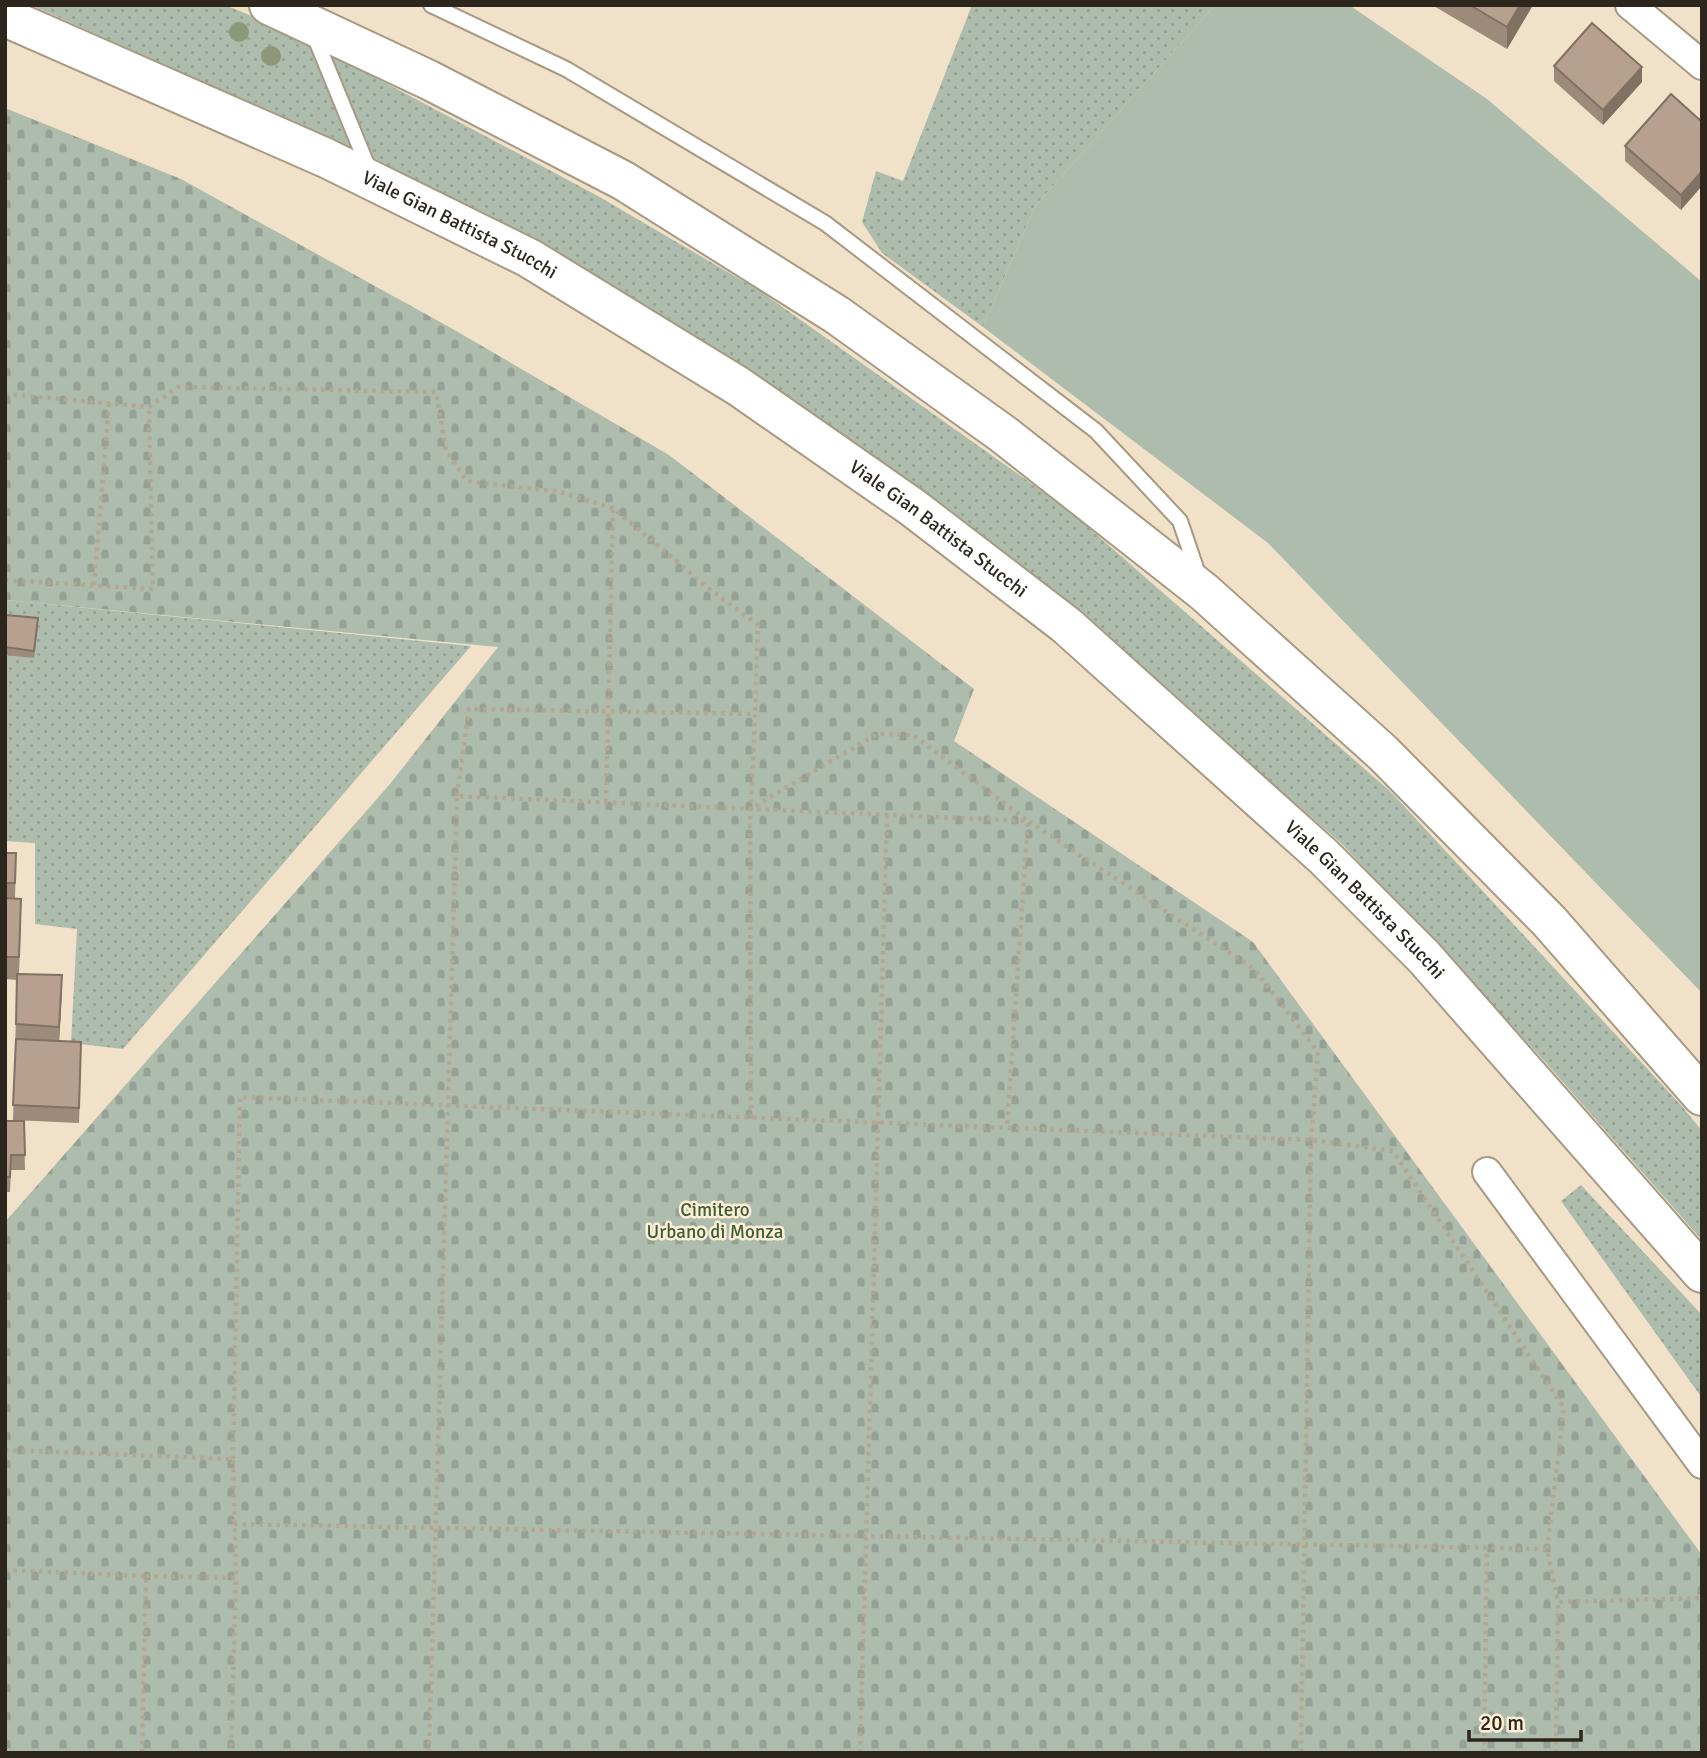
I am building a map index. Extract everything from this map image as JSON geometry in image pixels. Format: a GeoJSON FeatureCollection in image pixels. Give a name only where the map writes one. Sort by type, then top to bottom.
{"type":"FeatureCollection","features":[{"type":"Feature","properties":{"kind":"main road"},"geometry":{"type":"LineString","coordinates":[[269,5],[429,80],[624,181],[825,308],[1003,434],[1204,592],[1383,753],[1549,920],[1702,1096]]}},
{"type":"Feature","properties":{"kind":"main road","name":"Viale Gian Battista Stucchi"},"geometry":{"type":"LineString","coordinates":[[5,16],[27,23],[374,182],[529,258],[738,386],[912,507],[1066,625],[1324,857],[1424,957],[1702,1273]]}},
{"type":"Feature","properties":{"kind":"street"},"geometry":{"type":"LineString","coordinates":[[1630,5],[1702,65]]}},
{"type":"Feature","properties":{"kind":"street"},"geometry":{"type":"LineString","coordinates":[[1487,1172],[1702,1464]]}},
{"type":"Feature","properties":{"kind":"lane"},"geometry":{"type":"LineString","coordinates":[[431,5],[566,69],[836,231],[1096,431],[1180,521],[1204,592]]}},
{"type":"Feature","properties":{"kind":"lane"},"geometry":{"type":"LineString","coordinates":[[309,24],[374,182]]}},
{"type":"Feature","properties":{"kind":"path"},"geometry":{"type":"LineString","coordinates":[[5,394],[149,407],[178,387],[436,392],[446,451],[467,481],[560,492],[613,508],[707,587],[758,625],[750,809],[751,1117]]}},
{"type":"Feature","properties":{"kind":"path"},"geometry":{"type":"LineString","coordinates":[[94,585],[109,403]]}},
{"type":"Feature","properties":{"kind":"path"},"geometry":{"type":"LineString","coordinates":[[5,580],[153,589],[149,407]]}},
{"type":"Feature","properties":{"kind":"path"},"geometry":{"type":"LineString","coordinates":[[606,803],[606,711],[613,508]]}},
{"type":"Feature","properties":{"kind":"path"},"geometry":{"type":"LineString","coordinates":[[429,1753],[457,796],[469,709],[755,714]]}},
{"type":"Feature","properties":{"kind":"path"},"geometry":{"type":"LineString","coordinates":[[750,809],[877,734],[913,735],[1028,821],[1254,969],[1318,1052],[1311,1140],[1301,1753]]}},
{"type":"Feature","properties":{"kind":"path"},"geometry":{"type":"LineString","coordinates":[[457,796],[1028,821]]}},
{"type":"Feature","properties":{"kind":"path"},"geometry":{"type":"LineString","coordinates":[[860,1753],[887,815]]}},
{"type":"Feature","properties":{"kind":"path"},"geometry":{"type":"LineString","coordinates":[[1007,1127],[1028,821]]}},
{"type":"Feature","properties":{"kind":"path"},"geometry":{"type":"LineString","coordinates":[[231,1753],[236,1578],[233,1459],[240,1097],[1311,1140],[1393,1151],[1564,1408],[1547,1549],[1558,1602],[1556,1753]]}},
{"type":"Feature","properties":{"kind":"path"},"geometry":{"type":"LineString","coordinates":[[5,1450],[233,1459]]}},
{"type":"Feature","properties":{"kind":"path"},"geometry":{"type":"LineString","coordinates":[[234,1524],[1547,1549]]}},
{"type":"Feature","properties":{"kind":"path"},"geometry":{"type":"LineString","coordinates":[[1484,1753],[1487,1548]]}},
{"type":"Feature","properties":{"kind":"path"},"geometry":{"type":"LineString","coordinates":[[5,1570],[236,1578]]}},
{"type":"Feature","properties":{"kind":"path"},"geometry":{"type":"LineString","coordinates":[[142,1753],[146,1576]]}},
{"type":"Feature","properties":{"kind":"path"},"geometry":{"type":"LineString","coordinates":[[1558,1602],[1702,1598]]}},
{"type":"Feature","properties":{"kind":"green space"},"geometry":{"type":"Polygon","coordinates":[[[31,5],[225,5],[288,31],[598,196],[760,291],[1066,508],[1391,792],[1680,1104],[1702,1131],[1702,1240],[1539,1055],[1342,844],[1012,560],[709,347],[376,159],[31,5]]]}},
{"type":"Feature","properties":{"kind":"green space"},"geometry":{"type":"Polygon","coordinates":[[[972,5],[1215,5],[1035,206],[983,327],[882,253],[862,222],[876,171],[903,181],[972,5]]]}},
{"type":"Feature","properties":{"kind":"green space"},"geometry":{"type":"Polygon","coordinates":[[[1215,5],[1349,5],[1487,99],[1702,282],[1702,993],[1268,543],[983,327],[1035,206],[1215,5]]]}},
{"type":"Feature","properties":{"kind":"green space","name":"Cimitero Urbano di Monza"},"geometry":{"type":"Polygon","coordinates":[[[5,108],[181,179],[451,328],[669,455],[974,689],[954,741],[1253,942],[1702,1555],[1702,1753],[5,1753],[5,1222],[390,784],[498,647],[5,600],[5,108]]]}},
{"type":"Feature","properties":{"kind":"green space"},"geometry":{"type":"Polygon","coordinates":[[[5,600],[471,646],[123,1049],[71,1043],[77,929],[35,924],[35,843],[5,841],[5,600]]]}},
{"type":"Feature","properties":{"kind":"green space"},"geometry":{"type":"Polygon","coordinates":[[[1581,1185],[1702,1315],[1702,1398],[1561,1201],[1581,1185]]]}},
{"type":"Feature","properties":{"kind":"building"},"geometry":{"type":"Polygon","coordinates":[[[1470,5],[1520,5],[1507,27],[1470,5]]]}},
{"type":"Feature","properties":{"kind":"building"},"geometry":{"type":"Polygon","coordinates":[[[1592,23],[1642,67],[1603,110],[1554,66],[1592,23]]]}},
{"type":"Feature","properties":{"kind":"building"},"geometry":{"type":"Polygon","coordinates":[[[1671,94],[1702,122],[1702,171],[1681,195],[1625,146],[1671,94]]]}},
{"type":"Feature","properties":{"kind":"building"},"geometry":{"type":"Polygon","coordinates":[[[5,615],[38,618],[34,651],[5,647],[5,615]]]}},
{"type":"Feature","properties":{"kind":"building"},"geometry":{"type":"Polygon","coordinates":[[[5,853],[16,853],[15,883],[5,883],[5,853]]]}},
{"type":"Feature","properties":{"kind":"building"},"geometry":{"type":"Polygon","coordinates":[[[5,898],[21,899],[19,957],[5,957],[5,898]]]}},
{"type":"Feature","properties":{"kind":"building"},"geometry":{"type":"Polygon","coordinates":[[[17,974],[62,975],[59,1027],[16,1024],[17,974]]]}},
{"type":"Feature","properties":{"kind":"building"},"geometry":{"type":"Polygon","coordinates":[[[16,1039],[81,1042],[79,1108],[13,1105],[16,1039]]]}},
{"type":"Feature","properties":{"kind":"building"},"geometry":{"type":"Polygon","coordinates":[[[5,1121],[24,1121],[25,1155],[11,1155],[10,1177],[5,1177],[5,1121]]]}}]}
